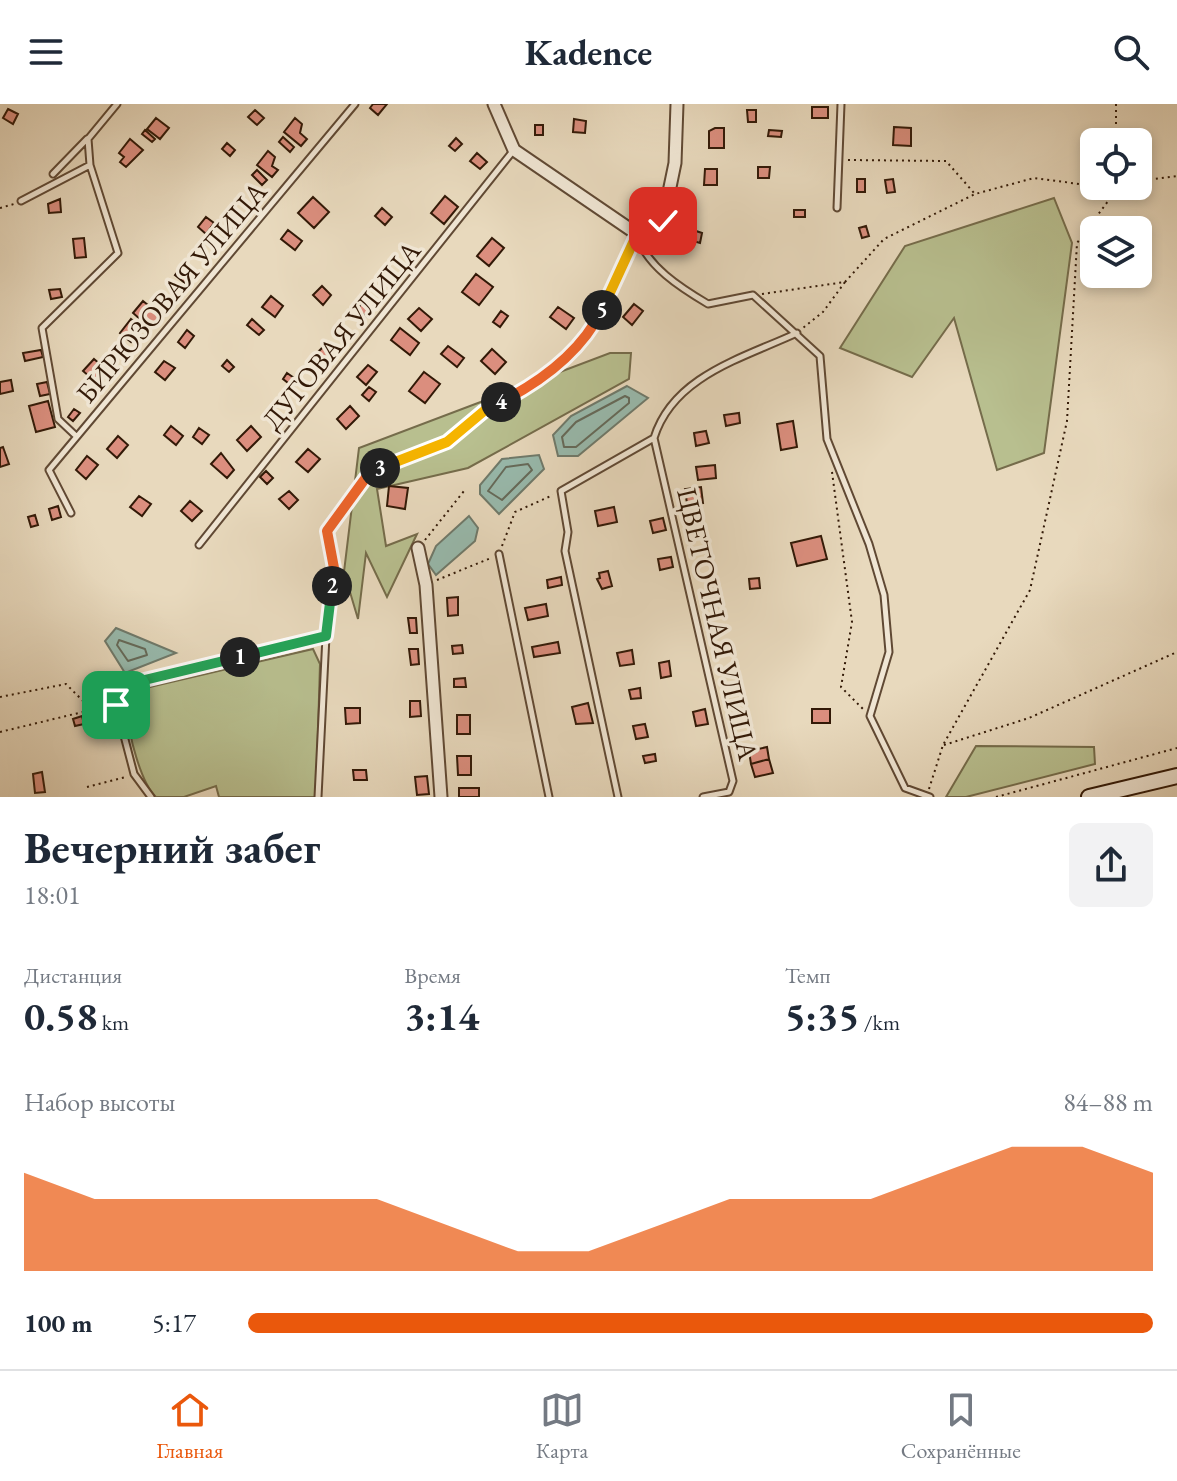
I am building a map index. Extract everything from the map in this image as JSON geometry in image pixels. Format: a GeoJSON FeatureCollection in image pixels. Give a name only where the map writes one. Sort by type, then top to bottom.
{"type":"FeatureCollection","features":[{"type":"Feature","properties":{"kind":"main road"},"geometry":{"type":"LineString","coordinates":[[1089,797],[1177,776]]}},
{"type":"Feature","properties":{"kind":"street"},"geometry":{"type":"LineString","coordinates":[[494,104],[514,150],[637,234],[663,221],[675,163],[677,104]]}},
{"type":"Feature","properties":{"kind":"street"},"geometry":{"type":"LineString","coordinates":[[418,548],[426,585],[441,797]]}},
{"type":"Feature","properties":{"kind":"lane"},"geometry":{"type":"LineString","coordinates":[[53,174],[117,104]]}},
{"type":"Feature","properties":{"kind":"lane","name":"БИРЮЗОВАЯ УЛИЦА"},"geometry":{"type":"LineString","coordinates":[[71,513],[49,470],[75,435],[355,104]]}},
{"type":"Feature","properties":{"kind":"lane"},"geometry":{"type":"LineString","coordinates":[[837,208],[841,104]]}},
{"type":"Feature","properties":{"kind":"lane"},"geometry":{"type":"LineString","coordinates":[[75,435],[58,419],[42,328],[118,253],[90,165],[88,139]]}},
{"type":"Feature","properties":{"kind":"lane","name":"ДУГОВАЯ УЛИЦА"},"geometry":{"type":"LineString","coordinates":[[199,545],[514,150]]}},
{"type":"Feature","properties":{"kind":"lane"},"geometry":{"type":"LineString","coordinates":[[21,201],[90,165]]}},
{"type":"Feature","properties":{"kind":"lane"},"geometry":{"type":"LineString","coordinates":[[637,234],[641,248],[678,286],[708,304],[753,295],[820,356],[827,439],[869,544],[884,595],[889,652],[870,716],[905,788],[929,796]]}},
{"type":"Feature","properties":{"kind":"lane"},"geometry":{"type":"LineString","coordinates":[[553,370],[593,327],[637,234]]}},
{"type":"Feature","properties":{"kind":"lane"},"geometry":{"type":"LineString","coordinates":[[618,797],[565,551],[568,532],[561,491],[654,438],[661,417],[694,380],[797,333]]}},
{"type":"Feature","properties":{"kind":"lane","name":"ЦВЕТОЧНАЯ УЛИЦА"},"geometry":{"type":"LineString","coordinates":[[654,438],[733,781],[729,792],[703,797]]}},
{"type":"Feature","properties":{"kind":"lane"},"geometry":{"type":"LineString","coordinates":[[499,554],[549,797]]}},
{"type":"Feature","properties":{"kind":"lane"},"geometry":{"type":"LineString","coordinates":[[151,797],[134,774],[116,705],[128,684],[326,636],[318,797]]}},
{"type":"Feature","properties":{"kind":"path"},"geometry":{"type":"LineString","coordinates":[[1116,104],[1116,128]]}},
{"type":"Feature","properties":{"kind":"path"},"geometry":{"type":"LineString","coordinates":[[839,160],[946,161],[975,194]]}},
{"type":"Feature","properties":{"kind":"path"},"geometry":{"type":"LineString","coordinates":[[1152,179],[1177,176]]}},
{"type":"Feature","properties":{"kind":"path"},"geometry":{"type":"LineString","coordinates":[[797,333],[823,312],[884,239],[975,194],[1034,178],[1080,184]]}},
{"type":"Feature","properties":{"kind":"path"},"geometry":{"type":"LineString","coordinates":[[929,796],[943,745],[1030,590],[1067,421],[1077,243],[1108,200]]}},
{"type":"Feature","properties":{"kind":"path"},"geometry":{"type":"LineString","coordinates":[[0,208],[21,201]]}},
{"type":"Feature","properties":{"kind":"path"},"geometry":{"type":"LineString","coordinates":[[753,295],[845,282]]}},
{"type":"Feature","properties":{"kind":"path"},"geometry":{"type":"LineString","coordinates":[[326,636],[334,568],[327,531],[370,472],[447,442],[484,411],[536,385],[553,370]]}},
{"type":"Feature","properties":{"kind":"path"},"geometry":{"type":"LineString","coordinates":[[831,468],[852,622],[841,687],[870,716]]}},
{"type":"Feature","properties":{"kind":"path"},"geometry":{"type":"LineString","coordinates":[[418,548],[464,491]]}},
{"type":"Feature","properties":{"kind":"path"},"geometry":{"type":"LineString","coordinates":[[426,585],[499,554],[515,512],[561,491]]}},
{"type":"Feature","properties":{"kind":"path"},"geometry":{"type":"LineString","coordinates":[[943,745],[1029,718],[1177,652]]}},
{"type":"Feature","properties":{"kind":"path"},"geometry":{"type":"LineString","coordinates":[[0,697],[66,684],[92,710]]}},
{"type":"Feature","properties":{"kind":"path"},"geometry":{"type":"LineString","coordinates":[[0,732],[92,710],[119,716]]}},
{"type":"Feature","properties":{"kind":"path"},"geometry":{"type":"LineString","coordinates":[[996,797],[1177,748]]}},
{"type":"Feature","properties":{"kind":"path"},"geometry":{"type":"LineString","coordinates":[[87,787],[134,774]]}},
{"type":"Feature","properties":{"kind":"green space"},"geometry":{"type":"Polygon","coordinates":[[[1054,198],[1072,243],[1044,453],[997,470],[954,318],[912,377],[840,348],[905,246],[1054,198]]]}},
{"type":"Feature","properties":{"kind":"green space"},"geometry":{"type":"Polygon","coordinates":[[[610,353],[631,353],[629,379],[468,468],[377,489],[386,546],[417,534],[387,597],[366,553],[358,619],[344,572],[359,448],[610,353]]]}},
{"type":"Feature","properties":{"kind":"green space"},"geometry":{"type":"Polygon","coordinates":[[[313,649],[320,664],[316,797],[219,797],[216,786],[184,797],[156,797],[136,758],[130,733],[128,710],[137,690],[313,649]]]}},
{"type":"Feature","properties":{"kind":"green space"},"geometry":{"type":"Polygon","coordinates":[[[976,746],[1094,747],[1095,764],[966,797],[946,797],[976,746]]]}},
{"type":"Feature","properties":{"kind":"water"},"geometry":{"type":"Polygon","coordinates":[[[627,386],[648,398],[578,456],[558,456],[553,435],[571,416],[627,386]]]}},
{"type":"Feature","properties":{"kind":"water"},"geometry":{"type":"Polygon","coordinates":[[[539,455],[544,469],[499,514],[480,494],[480,485],[502,459],[539,455]]]}},
{"type":"Feature","properties":{"kind":"water"},"geometry":{"type":"Polygon","coordinates":[[[469,516],[478,528],[475,541],[436,575],[428,564],[436,546],[469,516]]]}},
{"type":"Feature","properties":{"kind":"water"},"geometry":{"type":"Polygon","coordinates":[[[116,628],[176,653],[125,673],[105,641],[116,628]]]}},
{"type":"Feature","properties":{"kind":"building"},"geometry":{"type":"Polygon","coordinates":[[[373,104],[387,104],[378,115],[370,108],[373,104]]]}},
{"type":"Feature","properties":{"kind":"building"},"geometry":{"type":"Polygon","coordinates":[[[812,107],[828,107],[828,118],[812,118],[812,107]]]}},
{"type":"Feature","properties":{"kind":"building"},"geometry":{"type":"Polygon","coordinates":[[[8,109],[18,114],[13,124],[3,118],[8,109]]]}},
{"type":"Feature","properties":{"kind":"building"},"geometry":{"type":"Polygon","coordinates":[[[255,110],[264,118],[257,125],[248,117],[255,110]]]}},
{"type":"Feature","properties":{"kind":"building"},"geometry":{"type":"Polygon","coordinates":[[[747,110],[756,110],[756,122],[748,122],[747,110]]]}},
{"type":"Feature","properties":{"kind":"building"},"geometry":{"type":"Polygon","coordinates":[[[156,118],[169,128],[160,139],[147,129],[156,118]]]}},
{"type":"Feature","properties":{"kind":"building"},"geometry":{"type":"Polygon","coordinates":[[[295,118],[302,124],[300,133],[307,139],[301,146],[284,132],[295,118]]]}},
{"type":"Feature","properties":{"kind":"building"},"geometry":{"type":"Polygon","coordinates":[[[574,119],[586,121],[585,133],[573,132],[574,119]]]}},
{"type":"Feature","properties":{"kind":"building"},"geometry":{"type":"Polygon","coordinates":[[[535,125],[543,125],[543,135],[535,135],[535,125]]]}},
{"type":"Feature","properties":{"kind":"building"},"geometry":{"type":"Polygon","coordinates":[[[894,127],[911,128],[911,146],[893,145],[894,127]]]}},
{"type":"Feature","properties":{"kind":"building"},"geometry":{"type":"Polygon","coordinates":[[[724,128],[724,148],[709,148],[709,131],[724,128]]]}},
{"type":"Feature","properties":{"kind":"building"},"geometry":{"type":"Polygon","coordinates":[[[145,130],[155,139],[152,142],[142,134],[145,130]]]}},
{"type":"Feature","properties":{"kind":"building"},"geometry":{"type":"Polygon","coordinates":[[[769,130],[782,131],[781,137],[768,136],[769,130]]]}},
{"type":"Feature","properties":{"kind":"building"},"geometry":{"type":"Polygon","coordinates":[[[283,137],[294,147],[290,152],[279,142],[283,137]]]}},
{"type":"Feature","properties":{"kind":"building"},"geometry":{"type":"Polygon","coordinates":[[[456,138],[462,144],[455,151],[449,146],[456,138]]]}},
{"type":"Feature","properties":{"kind":"building"},"geometry":{"type":"Polygon","coordinates":[[[130,139],[143,150],[126,167],[120,162],[124,157],[119,153],[130,139]]]}},
{"type":"Feature","properties":{"kind":"building"},"geometry":{"type":"Polygon","coordinates":[[[227,143],[235,150],[230,156],[222,149],[227,143]]]}},
{"type":"Feature","properties":{"kind":"building"},"geometry":{"type":"Polygon","coordinates":[[[268,151],[275,157],[272,166],[278,170],[272,177],[257,165],[268,151]]]}},
{"type":"Feature","properties":{"kind":"building"},"geometry":{"type":"Polygon","coordinates":[[[477,153],[487,162],[480,169],[470,161],[477,153]]]}},
{"type":"Feature","properties":{"kind":"building"},"geometry":{"type":"Polygon","coordinates":[[[758,167],[770,167],[769,178],[758,178],[758,167]]]}},
{"type":"Feature","properties":{"kind":"building"},"geometry":{"type":"Polygon","coordinates":[[[705,169],[717,169],[717,185],[704,185],[705,169]]]}},
{"type":"Feature","properties":{"kind":"building"},"geometry":{"type":"Polygon","coordinates":[[[257,170],[267,180],[262,185],[252,175],[257,170]]]}},
{"type":"Feature","properties":{"kind":"building"},"geometry":{"type":"Polygon","coordinates":[[[857,179],[865,179],[865,192],[857,192],[857,179]]]}},
{"type":"Feature","properties":{"kind":"building"},"geometry":{"type":"Polygon","coordinates":[[[893,179],[895,192],[887,193],[885,180],[893,179]]]}},
{"type":"Feature","properties":{"kind":"building"},"geometry":{"type":"Polygon","coordinates":[[[445,196],[458,207],[444,224],[431,213],[445,196]]]}},
{"type":"Feature","properties":{"kind":"building"},"geometry":{"type":"Polygon","coordinates":[[[313,197],[329,212],[314,228],[298,213],[313,197]]]}},
{"type":"Feature","properties":{"kind":"building"},"geometry":{"type":"Polygon","coordinates":[[[60,199],[61,212],[49,213],[48,204],[60,199]]]}},
{"type":"Feature","properties":{"kind":"building"},"geometry":{"type":"Polygon","coordinates":[[[382,208],[392,217],[385,225],[375,216],[382,208]]]}},
{"type":"Feature","properties":{"kind":"building"},"geometry":{"type":"Polygon","coordinates":[[[794,210],[805,210],[805,217],[794,217],[794,210]]]}},
{"type":"Feature","properties":{"kind":"building"},"geometry":{"type":"Polygon","coordinates":[[[206,217],[214,223],[206,234],[198,227],[206,217]]]}},
{"type":"Feature","properties":{"kind":"building"},"geometry":{"type":"Polygon","coordinates":[[[866,226],[869,236],[862,238],[859,228],[866,226]]]}},
{"type":"Feature","properties":{"kind":"building"},"geometry":{"type":"Polygon","coordinates":[[[687,228],[702,233],[700,243],[683,238],[683,231],[687,228]]]}},
{"type":"Feature","properties":{"kind":"building"},"geometry":{"type":"Polygon","coordinates":[[[288,230],[302,241],[295,250],[281,239],[288,230]]]}},
{"type":"Feature","properties":{"kind":"building"},"geometry":{"type":"Polygon","coordinates":[[[84,238],[86,257],[75,258],[73,239],[84,238]]]}},
{"type":"Feature","properties":{"kind":"building"},"geometry":{"type":"Polygon","coordinates":[[[492,238],[504,248],[489,266],[477,256],[492,238]]]}},
{"type":"Feature","properties":{"kind":"building"},"geometry":{"type":"Polygon","coordinates":[[[179,270],[189,278],[185,283],[175,275],[179,270]]]}},
{"type":"Feature","properties":{"kind":"building"},"geometry":{"type":"Polygon","coordinates":[[[476,274],[493,287],[479,305],[462,292],[476,274]]]}},
{"type":"Feature","properties":{"kind":"building"},"geometry":{"type":"Polygon","coordinates":[[[322,286],[331,295],[323,305],[313,295],[322,286]]]}},
{"type":"Feature","properties":{"kind":"building"},"geometry":{"type":"Polygon","coordinates":[[[60,289],[62,297],[51,299],[49,290],[60,289]]]}},
{"type":"Feature","properties":{"kind":"building"},"geometry":{"type":"Polygon","coordinates":[[[271,296],[283,306],[275,317],[262,307],[271,296]]]}},
{"type":"Feature","properties":{"kind":"building"},"geometry":{"type":"Polygon","coordinates":[[[365,300],[375,308],[367,317],[357,309],[365,300]]]}},
{"type":"Feature","properties":{"kind":"building"},"geometry":{"type":"Polygon","coordinates":[[[143,301],[159,314],[156,323],[148,326],[133,313],[143,301]]]}},
{"type":"Feature","properties":{"kind":"building"},"geometry":{"type":"Polygon","coordinates":[[[634,304],[643,311],[632,325],[623,317],[634,304]]]}},
{"type":"Feature","properties":{"kind":"building"},"geometry":{"type":"Polygon","coordinates":[[[558,307],[574,318],[566,329],[550,317],[558,307]]]}},
{"type":"Feature","properties":{"kind":"building"},"geometry":{"type":"Polygon","coordinates":[[[419,308],[432,319],[421,331],[408,319],[419,308]]]}},
{"type":"Feature","properties":{"kind":"building"},"geometry":{"type":"Polygon","coordinates":[[[501,311],[508,316],[500,327],[493,322],[501,311]]]}},
{"type":"Feature","properties":{"kind":"building"},"geometry":{"type":"Polygon","coordinates":[[[131,319],[142,327],[131,342],[120,333],[131,319]]]}},
{"type":"Feature","properties":{"kind":"building"},"geometry":{"type":"Polygon","coordinates":[[[252,319],[264,330],[259,335],[247,325],[252,319]]]}},
{"type":"Feature","properties":{"kind":"building"},"geometry":{"type":"Polygon","coordinates":[[[400,328],[419,343],[410,355],[391,340],[400,328]]]}},
{"type":"Feature","properties":{"kind":"building"},"geometry":{"type":"Polygon","coordinates":[[[187,330],[194,336],[185,348],[178,342],[187,330]]]}},
{"type":"Feature","properties":{"kind":"building"},"geometry":{"type":"Polygon","coordinates":[[[326,344],[333,351],[325,360],[317,353],[326,344]]]}},
{"type":"Feature","properties":{"kind":"building"},"geometry":{"type":"Polygon","coordinates":[[[448,346],[464,358],[457,367],[441,354],[448,346]]]}},
{"type":"Feature","properties":{"kind":"building"},"geometry":{"type":"Polygon","coordinates":[[[492,349],[506,362],[495,374],[481,361],[492,349]]]}},
{"type":"Feature","properties":{"kind":"building"},"geometry":{"type":"Polygon","coordinates":[[[41,350],[43,357],[25,361],[23,353],[41,350]]]}},
{"type":"Feature","properties":{"kind":"building"},"geometry":{"type":"Polygon","coordinates":[[[94,359],[108,371],[97,383],[83,371],[94,359]]]}},
{"type":"Feature","properties":{"kind":"building"},"geometry":{"type":"Polygon","coordinates":[[[227,360],[234,367],[229,372],[222,366],[227,360]]]}},
{"type":"Feature","properties":{"kind":"building"},"geometry":{"type":"Polygon","coordinates":[[[164,361],[175,368],[165,380],[155,372],[164,361]]]}},
{"type":"Feature","properties":{"kind":"building"},"geometry":{"type":"Polygon","coordinates":[[[368,365],[377,372],[366,385],[357,377],[368,365]]]}},
{"type":"Feature","properties":{"kind":"building"},"geometry":{"type":"Polygon","coordinates":[[[424,372],[440,384],[425,403],[409,391],[424,372]]]}},
{"type":"Feature","properties":{"kind":"building"},"geometry":{"type":"Polygon","coordinates":[[[287,373],[297,380],[292,386],[283,379],[287,373]]]}},
{"type":"Feature","properties":{"kind":"building"},"geometry":{"type":"Polygon","coordinates":[[[11,380],[13,391],[0,394],[0,382],[11,380]]]}},
{"type":"Feature","properties":{"kind":"building"},"geometry":{"type":"Polygon","coordinates":[[[47,382],[50,394],[40,396],[37,384],[47,382]]]}},
{"type":"Feature","properties":{"kind":"building"},"geometry":{"type":"Polygon","coordinates":[[[369,387],[376,392],[369,401],[362,395],[369,387]]]}},
{"type":"Feature","properties":{"kind":"building"},"geometry":{"type":"Polygon","coordinates":[[[48,401],[55,427],[36,432],[29,406],[48,401]]]}},
{"type":"Feature","properties":{"kind":"building"},"geometry":{"type":"Polygon","coordinates":[[[350,406],[359,416],[346,429],[337,419],[350,406]]]}},
{"type":"Feature","properties":{"kind":"building"},"geometry":{"type":"Polygon","coordinates":[[[74,409],[80,413],[73,421],[68,417],[74,409]]]}},
{"type":"Feature","properties":{"kind":"building"},"geometry":{"type":"Polygon","coordinates":[[[739,413],[740,423],[726,426],[724,415],[739,413]]]}},
{"type":"Feature","properties":{"kind":"building"},"geometry":{"type":"Polygon","coordinates":[[[793,421],[797,447],[781,450],[777,424],[793,421]]]}},
{"type":"Feature","properties":{"kind":"building"},"geometry":{"type":"Polygon","coordinates":[[[171,426],[183,436],[176,445],[164,435],[171,426]]]}},
{"type":"Feature","properties":{"kind":"building"},"geometry":{"type":"Polygon","coordinates":[[[251,426],[261,437],[247,451],[237,440],[251,426]]]}},
{"type":"Feature","properties":{"kind":"building"},"geometry":{"type":"Polygon","coordinates":[[[199,428],[209,435],[202,444],[193,437],[199,428]]]}},
{"type":"Feature","properties":{"kind":"building"},"geometry":{"type":"Polygon","coordinates":[[[706,431],[709,443],[696,446],[694,433],[706,431]]]}},
{"type":"Feature","properties":{"kind":"building"},"geometry":{"type":"Polygon","coordinates":[[[118,436],[128,445],[117,458],[107,449],[118,436]]]}},
{"type":"Feature","properties":{"kind":"building"},"geometry":{"type":"Polygon","coordinates":[[[3,447],[9,464],[0,467],[0,448],[3,447]]]}},
{"type":"Feature","properties":{"kind":"building"},"geometry":{"type":"Polygon","coordinates":[[[308,449],[320,459],[308,472],[296,462],[308,449]]]}},
{"type":"Feature","properties":{"kind":"building"},"geometry":{"type":"Polygon","coordinates":[[[221,453],[234,470],[227,478],[211,464],[221,453]]]}},
{"type":"Feature","properties":{"kind":"building"},"geometry":{"type":"Polygon","coordinates":[[[87,456],[98,465],[86,479],[76,470],[87,456]]]}},
{"type":"Feature","properties":{"kind":"building"},"geometry":{"type":"Polygon","coordinates":[[[715,465],[716,478],[698,480],[696,467],[715,465]]]}},
{"type":"Feature","properties":{"kind":"building"},"geometry":{"type":"Polygon","coordinates":[[[266,471],[273,478],[267,484],[260,477],[266,471]]]}},
{"type":"Feature","properties":{"kind":"building"},"geometry":{"type":"Polygon","coordinates":[[[389,486],[408,488],[405,509],[387,506],[389,486]]]}},
{"type":"Feature","properties":{"kind":"building"},"geometry":{"type":"Polygon","coordinates":[[[701,487],[703,503],[687,504],[685,489],[701,487]]]}},
{"type":"Feature","properties":{"kind":"building"},"geometry":{"type":"Polygon","coordinates":[[[289,491],[298,500],[289,509],[279,499],[289,491]]]}},
{"type":"Feature","properties":{"kind":"building"},"geometry":{"type":"Polygon","coordinates":[[[139,496],[151,504],[142,516],[130,507],[139,496]]]}},
{"type":"Feature","properties":{"kind":"building"},"geometry":{"type":"Polygon","coordinates":[[[190,501],[202,511],[192,521],[181,511],[190,501]]]}},
{"type":"Feature","properties":{"kind":"building"},"geometry":{"type":"Polygon","coordinates":[[[58,506],[61,517],[52,520],[49,509],[58,506]]]}},
{"type":"Feature","properties":{"kind":"building"},"geometry":{"type":"Polygon","coordinates":[[[614,507],[617,522],[598,526],[595,511],[614,507]]]}},
{"type":"Feature","properties":{"kind":"building"},"geometry":{"type":"Polygon","coordinates":[[[35,515],[38,525],[31,527],[28,517],[35,515]]]}},
{"type":"Feature","properties":{"kind":"building"},"geometry":{"type":"Polygon","coordinates":[[[663,518],[666,530],[653,533],[650,521],[663,518]]]}},
{"type":"Feature","properties":{"kind":"building"},"geometry":{"type":"Polygon","coordinates":[[[821,536],[827,559],[797,566],[791,543],[821,536]]]}},
{"type":"Feature","properties":{"kind":"building"},"geometry":{"type":"Polygon","coordinates":[[[671,557],[673,567],[660,570],[658,559],[671,557]]]}},
{"type":"Feature","properties":{"kind":"building"},"geometry":{"type":"Polygon","coordinates":[[[608,571],[612,586],[602,589],[597,579],[600,578],[599,573],[608,571]]]}},
{"type":"Feature","properties":{"kind":"building"},"geometry":{"type":"Polygon","coordinates":[[[561,577],[562,585],[548,588],[547,580],[561,577]]]}},
{"type":"Feature","properties":{"kind":"building"},"geometry":{"type":"Polygon","coordinates":[[[759,578],[760,588],[750,589],[749,579],[759,578]]]}},
{"type":"Feature","properties":{"kind":"building"},"geometry":{"type":"Polygon","coordinates":[[[458,597],[458,615],[448,616],[447,598],[458,597]]]}},
{"type":"Feature","properties":{"kind":"building"},"geometry":{"type":"Polygon","coordinates":[[[546,604],[548,616],[528,620],[525,608],[546,604]]]}},
{"type":"Feature","properties":{"kind":"building"},"geometry":{"type":"Polygon","coordinates":[[[408,618],[416,618],[417,633],[410,633],[408,618]]]}},
{"type":"Feature","properties":{"kind":"building"},"geometry":{"type":"Polygon","coordinates":[[[558,642],[560,653],[534,657],[532,647],[558,642]]]}},
{"type":"Feature","properties":{"kind":"building"},"geometry":{"type":"Polygon","coordinates":[[[731,644],[732,650],[716,652],[715,646],[731,644]]]}},
{"type":"Feature","properties":{"kind":"building"},"geometry":{"type":"Polygon","coordinates":[[[462,645],[463,653],[453,654],[452,646],[462,645]]]}},
{"type":"Feature","properties":{"kind":"building"},"geometry":{"type":"Polygon","coordinates":[[[409,649],[418,649],[419,664],[411,665],[409,649]]]}},
{"type":"Feature","properties":{"kind":"building"},"geometry":{"type":"Polygon","coordinates":[[[632,650],[634,664],[620,666],[617,653],[632,650]]]}},
{"type":"Feature","properties":{"kind":"building"},"geometry":{"type":"Polygon","coordinates":[[[669,661],[671,676],[661,678],[659,663],[669,661]]]}},
{"type":"Feature","properties":{"kind":"building"},"geometry":{"type":"Polygon","coordinates":[[[465,678],[466,687],[454,687],[454,679],[465,678]]]}},
{"type":"Feature","properties":{"kind":"building"},"geometry":{"type":"Polygon","coordinates":[[[640,688],[641,698],[631,699],[629,690],[640,688]]]}},
{"type":"Feature","properties":{"kind":"building"},"geometry":{"type":"Polygon","coordinates":[[[410,701],[420,701],[421,716],[410,717],[410,701]]]}},
{"type":"Feature","properties":{"kind":"building"},"geometry":{"type":"Polygon","coordinates":[[[588,703],[593,723],[576,724],[572,707],[588,703]]]}},
{"type":"Feature","properties":{"kind":"building"},"geometry":{"type":"Polygon","coordinates":[[[345,708],[360,708],[360,723],[346,724],[345,708]]]}},
{"type":"Feature","properties":{"kind":"building"},"geometry":{"type":"Polygon","coordinates":[[[705,709],[708,724],[696,726],[693,712],[705,709]]]}},
{"type":"Feature","properties":{"kind":"building"},"geometry":{"type":"Polygon","coordinates":[[[812,709],[830,709],[830,723],[812,723],[812,709]]]}},
{"type":"Feature","properties":{"kind":"building"},"geometry":{"type":"Polygon","coordinates":[[[457,715],[470,715],[470,734],[457,734],[457,715]]]}},
{"type":"Feature","properties":{"kind":"building"},"geometry":{"type":"Polygon","coordinates":[[[82,716],[84,724],[75,726],[73,719],[82,716]]]}},
{"type":"Feature","properties":{"kind":"building"},"geometry":{"type":"Polygon","coordinates":[[[645,724],[648,737],[636,739],[633,726],[645,724]]]}},
{"type":"Feature","properties":{"kind":"building"},"geometry":{"type":"Polygon","coordinates":[[[767,747],[769,759],[751,764],[749,751],[767,747]]]}},
{"type":"Feature","properties":{"kind":"building"},"geometry":{"type":"Polygon","coordinates":[[[655,754],[656,761],[645,763],[643,756],[655,754]]]}},
{"type":"Feature","properties":{"kind":"building"},"geometry":{"type":"Polygon","coordinates":[[[457,756],[471,756],[471,775],[458,775],[457,756]]]}},
{"type":"Feature","properties":{"kind":"building"},"geometry":{"type":"Polygon","coordinates":[[[769,759],[773,773],[755,777],[751,764],[769,759]]]}},
{"type":"Feature","properties":{"kind":"building"},"geometry":{"type":"Polygon","coordinates":[[[353,770],[366,770],[367,780],[354,780],[353,770]]]}},
{"type":"Feature","properties":{"kind":"building"},"geometry":{"type":"Polygon","coordinates":[[[42,772],[45,792],[35,793],[33,774],[42,772]]]}},
{"type":"Feature","properties":{"kind":"building"},"geometry":{"type":"Polygon","coordinates":[[[427,776],[429,794],[417,795],[415,777],[427,776]]]}},
{"type":"Feature","properties":{"kind":"building"},"geometry":{"type":"Polygon","coordinates":[[[459,788],[479,788],[479,797],[459,797],[459,788]]]}},
{"type":"Feature","properties":{"kind":"route"},"geometry":{"type":"LineString","coordinates":[[116,705],[128,684],[326,636],[334,568],[327,531],[370,472],[447,442],[484,411],[536,385],[593,327],[625,265],[637,234],[663,221]]}}]}
